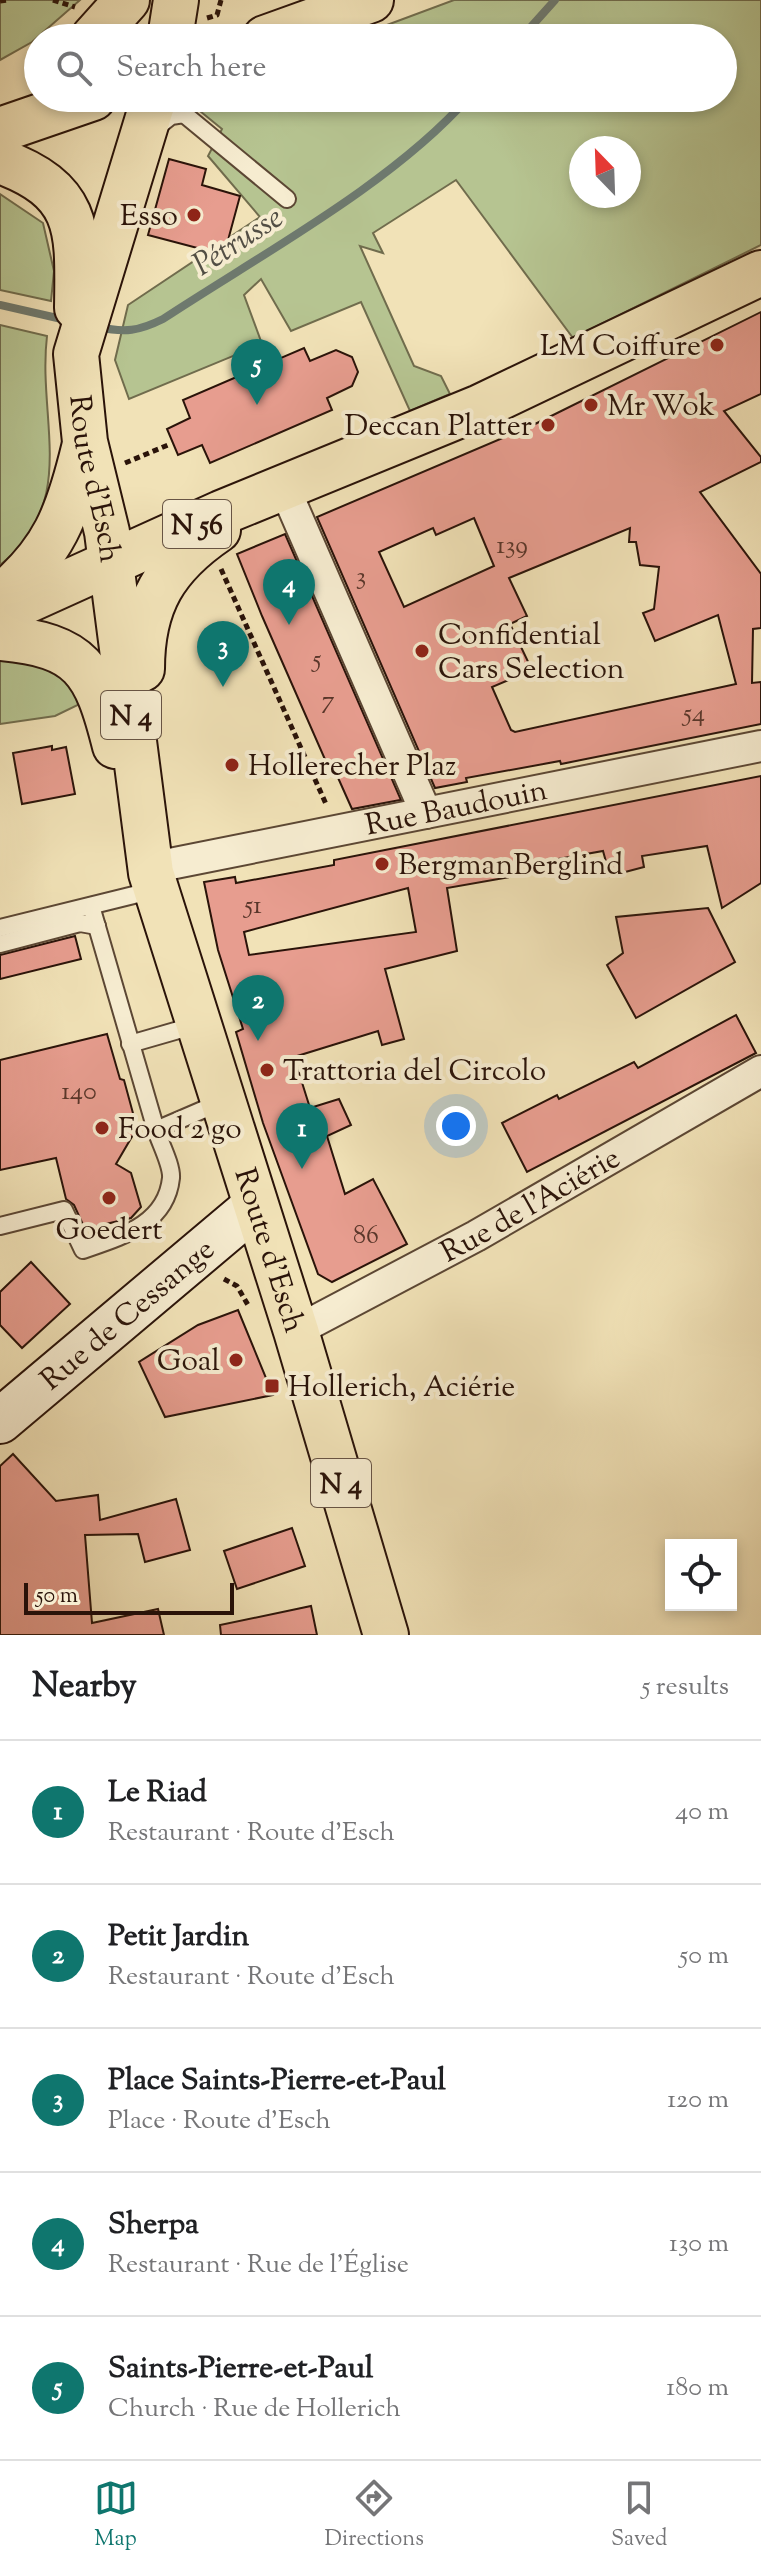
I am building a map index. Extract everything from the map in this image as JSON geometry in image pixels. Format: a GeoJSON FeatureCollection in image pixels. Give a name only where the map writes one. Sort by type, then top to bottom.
{"type":"FeatureCollection","features":[{"type":"Feature","properties":{"kind":"main road"},"geometry":{"type":"LineString","coordinates":[[106,24],[127,0]]}},
{"type":"Feature","properties":{"kind":"main road"},"geometry":{"type":"LineString","coordinates":[[172,24],[176,0]]}},
{"type":"Feature","properties":{"kind":"main road"},"geometry":{"type":"LineString","coordinates":[[298,24],[347,3]]}},
{"type":"Feature","properties":{"kind":"main road"},"geometry":{"type":"LineString","coordinates":[[0,113],[24,96]]}},
{"type":"Feature","properties":{"kind":"main road"},"geometry":{"type":"LineString","coordinates":[[0,130],[52,112]]}},
{"type":"Feature","properties":{"kind":"main road","name":"N 4"},"geometry":{"type":"LineString","coordinates":[[86,296],[150,112]]}},
{"type":"Feature","properties":{"kind":"main road","name":"N 4"},"geometry":{"type":"LineString","coordinates":[[0,161],[29,172],[57,192],[78,237],[86,296]]}},
{"type":"Feature","properties":{"kind":"main road","name":"N 56"},"geometry":{"type":"LineString","coordinates":[[0,613],[284,487],[494,401],[761,273]]}},
{"type":"Feature","properties":{"kind":"main road","name":"Route d'Esch"},"geometry":{"type":"LineString","coordinates":[[86,296],[76,354],[85,442],[107,532],[153,878],[221,1102],[296,1331],[386,1635]]}},
{"type":"Feature","properties":{"kind":"main road"},"geometry":{"type":"LineString","coordinates":[[0,597],[25,576],[58,532],[73,495],[85,442]]}},
{"type":"Feature","properties":{"kind":"main road","name":"Route d'Esch"},"geometry":{"type":"LineString","coordinates":[[153,878],[142,671],[146,615],[172,569],[197,545],[284,487]]}},
{"type":"Feature","properties":{"kind":"main road","name":"N 4"},"geometry":{"type":"LineString","coordinates":[[0,638],[38,641],[67,652],[83,667],[103,699],[133,819],[153,878]]}},
{"type":"Feature","properties":{"kind":"main road","name":"Rue de Cessange"},"geometry":{"type":"LineString","coordinates":[[0,1421],[255,1206]]}},
{"type":"Feature","properties":{"kind":"street"},"geometry":{"type":"LineString","coordinates":[[284,487],[426,813]]}},
{"type":"Feature","properties":{"kind":"street","name":"Rue Baudouin"},"geometry":{"type":"LineString","coordinates":[[153,878],[338,830],[761,746]]}},
{"type":"Feature","properties":{"kind":"street","name":"Rue de l'Aciérie"},"geometry":{"type":"LineString","coordinates":[[296,1331],[476,1236],[761,1071]]}},
{"type":"Feature","properties":{"kind":"lane"},"geometry":{"type":"LineString","coordinates":[[142,139],[171,116],[184,114],[287,199]]}},
{"type":"Feature","properties":{"kind":"lane"},"geometry":{"type":"LineString","coordinates":[[0,928],[91,906],[153,878]]}},
{"type":"Feature","properties":{"kind":"lane"},"geometry":{"type":"LineString","coordinates":[[0,1226],[64,1210],[83,1250],[136,1231],[160,1208],[171,1177],[91,906]]}},
{"type":"Feature","properties":{"kind":"lane"},"geometry":{"type":"LineString","coordinates":[[0,944],[80,923],[97,926]]}},
{"type":"Feature","properties":{"kind":"lane"},"geometry":{"type":"LineString","coordinates":[[130,1044],[198,1025]]}},
{"type":"Feature","properties":{"kind":"lane"},"geometry":{"type":"LineString","coordinates":[[156,1130],[221,1102]]}},
{"type":"Feature","properties":{"kind":"path"},"geometry":{"type":"LineString","coordinates":[[0,1],[7,0]]}},
{"type":"Feature","properties":{"kind":"path"},"geometry":{"type":"LineString","coordinates":[[217,15],[221,0]]}},
{"type":"Feature","properties":{"kind":"path"},"geometry":{"type":"LineString","coordinates":[[124,463],[168,445]]}},
{"type":"Feature","properties":{"kind":"path"},"geometry":{"type":"LineString","coordinates":[[216,557],[338,830]]}},
{"type":"Feature","properties":{"kind":"path"},"geometry":{"type":"LineString","coordinates":[[214,1281],[229,1280],[240,1291]]}},
{"type":"Feature","properties":{"kind":"green space"},"geometry":{"type":"Polygon","coordinates":[[[0,0],[80,0],[53,24],[24,24],[24,46],[0,60],[0,0]]]}},
{"type":"Feature","properties":{"kind":"green space"},"geometry":{"type":"Polygon","coordinates":[[[454,0],[761,0],[761,245],[573,338],[456,180],[373,233],[383,253],[360,246],[414,366],[441,376],[450,394],[410,411],[361,302],[291,331],[261,279],[244,295],[262,344],[129,399],[115,360],[128,305],[260,217],[208,156],[222,129],[201,112],[737,112],[737,24],[390,24],[454,0]]]}},
{"type":"Feature","properties":{"kind":"green space"},"geometry":{"type":"Polygon","coordinates":[[[0,194],[43,223],[54,271],[51,301],[0,290],[0,194]]]}},
{"type":"Feature","properties":{"kind":"green space"},"geometry":{"type":"Polygon","coordinates":[[[0,325],[47,336],[45,367],[50,458],[40,514],[25,541],[0,565],[0,325]]]}},
{"type":"Feature","properties":{"kind":"green space"},"geometry":{"type":"Polygon","coordinates":[[[0,657],[60,672],[86,701],[55,716],[0,724],[0,657]]]}},
{"type":"Feature","properties":{"kind":"building","name":"Esso"},"geometry":{"type":"Polygon","coordinates":[[[169,159],[206,169],[202,185],[240,196],[224,255],[148,235],[169,159]]]}},
{"type":"Feature","properties":{"kind":"building"},"geometry":{"type":"Polygon","coordinates":[[[761,312],[761,394],[724,411],[761,457],[761,462],[700,492],[761,574],[761,628],[753,629],[752,683],[761,682],[761,724],[561,764],[560,761],[466,778],[467,782],[435,788],[317,517],[531,426],[761,312]],[[474,518],[436,535],[433,528],[379,552],[404,607],[494,566],[474,518]],[[630,528],[509,578],[527,616],[510,624],[532,670],[492,687],[511,730],[515,732],[736,684],[718,615],[655,641],[643,613],[654,609],[659,567],[640,565],[636,542],[629,542],[630,528]]]}},
{"type":"Feature","properties":{"kind":"building"},"geometry":{"type":"Polygon","coordinates":[[[304,348],[310,361],[336,350],[352,357],[358,372],[352,386],[327,398],[332,410],[210,463],[202,445],[178,455],[167,429],[190,418],[183,400],[304,348]]]}},
{"type":"Feature","properties":{"kind":"building"},"geometry":{"type":"Polygon","coordinates":[[[285,534],[401,800],[352,809],[331,762],[327,764],[262,616],[237,554],[285,534]]]}},
{"type":"Feature","properties":{"kind":"building"},"geometry":{"type":"Polygon","coordinates":[[[52,746],[52,750],[66,747],[75,794],[22,804],[13,753],[52,746]]]}},
{"type":"Feature","properties":{"kind":"building"},"geometry":{"type":"Polygon","coordinates":[[[761,776],[761,883],[722,908],[707,846],[642,856],[644,867],[610,876],[603,851],[508,868],[510,877],[447,888],[457,951],[385,969],[404,1039],[382,1045],[378,1031],[294,1057],[310,1108],[339,1099],[351,1125],[327,1136],[345,1194],[373,1179],[407,1244],[332,1282],[318,1274],[263,1123],[236,1032],[243,1029],[218,950],[204,882],[235,877],[236,883],[334,865],[334,860],[761,776]],[[408,888],[244,932],[249,955],[416,932],[408,888]]]}},
{"type":"Feature","properties":{"kind":"building"},"geometry":{"type":"Polygon","coordinates":[[[708,908],[735,962],[636,1018],[607,965],[623,953],[616,917],[708,908]]]}},
{"type":"Feature","properties":{"kind":"building"},"geometry":{"type":"Polygon","coordinates":[[[75,936],[81,959],[0,979],[0,955],[75,936]]]}},
{"type":"Feature","properties":{"kind":"building"},"geometry":{"type":"Polygon","coordinates":[[[736,1015],[756,1053],[527,1172],[502,1123],[634,1062],[638,1068],[736,1015]]]}},
{"type":"Feature","properties":{"kind":"building"},"geometry":{"type":"Polygon","coordinates":[[[107,1034],[137,1128],[116,1164],[131,1173],[141,1207],[131,1218],[85,1229],[74,1205],[66,1199],[56,1158],[0,1170],[0,1060],[107,1034]]]}},
{"type":"Feature","properties":{"kind":"building"},"geometry":{"type":"Polygon","coordinates":[[[31,1262],[70,1304],[22,1348],[0,1325],[0,1292],[31,1262]]]}},
{"type":"Feature","properties":{"kind":"building"},"geometry":{"type":"Polygon","coordinates":[[[238,1310],[273,1395],[165,1417],[139,1362],[198,1325],[238,1310]]]}},
{"type":"Feature","properties":{"kind":"building"},"geometry":{"type":"Polygon","coordinates":[[[13,1454],[56,1501],[98,1495],[100,1520],[176,1499],[190,1550],[145,1562],[138,1534],[85,1535],[92,1623],[158,1609],[164,1635],[0,1635],[0,1466],[13,1454]]]}},
{"type":"Feature","properties":{"kind":"building"},"geometry":{"type":"Polygon","coordinates":[[[292,1528],[305,1566],[237,1589],[224,1551],[292,1528]]]}},
{"type":"Feature","properties":{"kind":"building"},"geometry":{"type":"Polygon","coordinates":[[[311,1606],[317,1635],[221,1635],[220,1625],[311,1606]]]}},
{"type":"Feature","properties":{"kind":"waterway","name":"Pétrusse"},"geometry":{"type":"LineString","coordinates":[[534,24],[555,0]]}},
{"type":"Feature","properties":{"kind":"waterway","name":"Pétrusse"},"geometry":{"type":"LineString","coordinates":[[98,327],[132,330],[163,319],[364,189],[402,160],[454,112]]}},
{"type":"Feature","properties":{"kind":"waterway","name":"Pétrusse"},"geometry":{"type":"LineString","coordinates":[[0,305],[66,320]]}},
{"type":"Feature","properties":{"kind":"place","name":"Esso"},"geometry":{"type":"Point","coordinates":[194,215]}},
{"type":"Feature","properties":{"kind":"place","name":"LM Coiffure"},"geometry":{"type":"Point","coordinates":[717,345]}},
{"type":"Feature","properties":{"kind":"place","name":"Saints-Pierre-et-Paul"},"geometry":{"type":"Point","coordinates":[257,405]}},
{"type":"Feature","properties":{"kind":"place","name":"Mr Wok"},"geometry":{"type":"Point","coordinates":[591,405]}},
{"type":"Feature","properties":{"kind":"place","name":"Deccan Platter"},"geometry":{"type":"Point","coordinates":[548,425]}},
{"type":"Feature","properties":{"kind":"place","name":"Sherpa"},"geometry":{"type":"Point","coordinates":[289,625]}},
{"type":"Feature","properties":{"kind":"place","name":"Confidential Cars Selection"},"geometry":{"type":"Point","coordinates":[422,651]}},
{"type":"Feature","properties":{"kind":"place","name":"Place Saints-Pierre-et-Paul"},"geometry":{"type":"Point","coordinates":[223,687]}},
{"type":"Feature","properties":{"kind":"place","name":"Hollerecher Plaz"},"geometry":{"type":"Point","coordinates":[232,765]}},
{"type":"Feature","properties":{"kind":"place","name":"BergmanBerglind"},"geometry":{"type":"Point","coordinates":[382,864]}},
{"type":"Feature","properties":{"kind":"place","name":"Petit Jardin"},"geometry":{"type":"Point","coordinates":[258,1041]}},
{"type":"Feature","properties":{"kind":"place","name":"Trattoria del Circolo"},"geometry":{"type":"Point","coordinates":[267,1070]}},
{"type":"Feature","properties":{"kind":"place","name":"Food 2 go"},"geometry":{"type":"Point","coordinates":[102,1128]}},
{"type":"Feature","properties":{"kind":"place","name":"Le Riad"},"geometry":{"type":"Point","coordinates":[302,1169]}},
{"type":"Feature","properties":{"kind":"place","name":"Goedert"},"geometry":{"type":"Point","coordinates":[109,1198]}},
{"type":"Feature","properties":{"kind":"place","name":"Goal"},"geometry":{"type":"Point","coordinates":[236,1360]}},
{"type":"Feature","properties":{"kind":"place","name":"Hollerich, Aciérie"},"geometry":{"type":"Point","coordinates":[272,1386]}}]}
